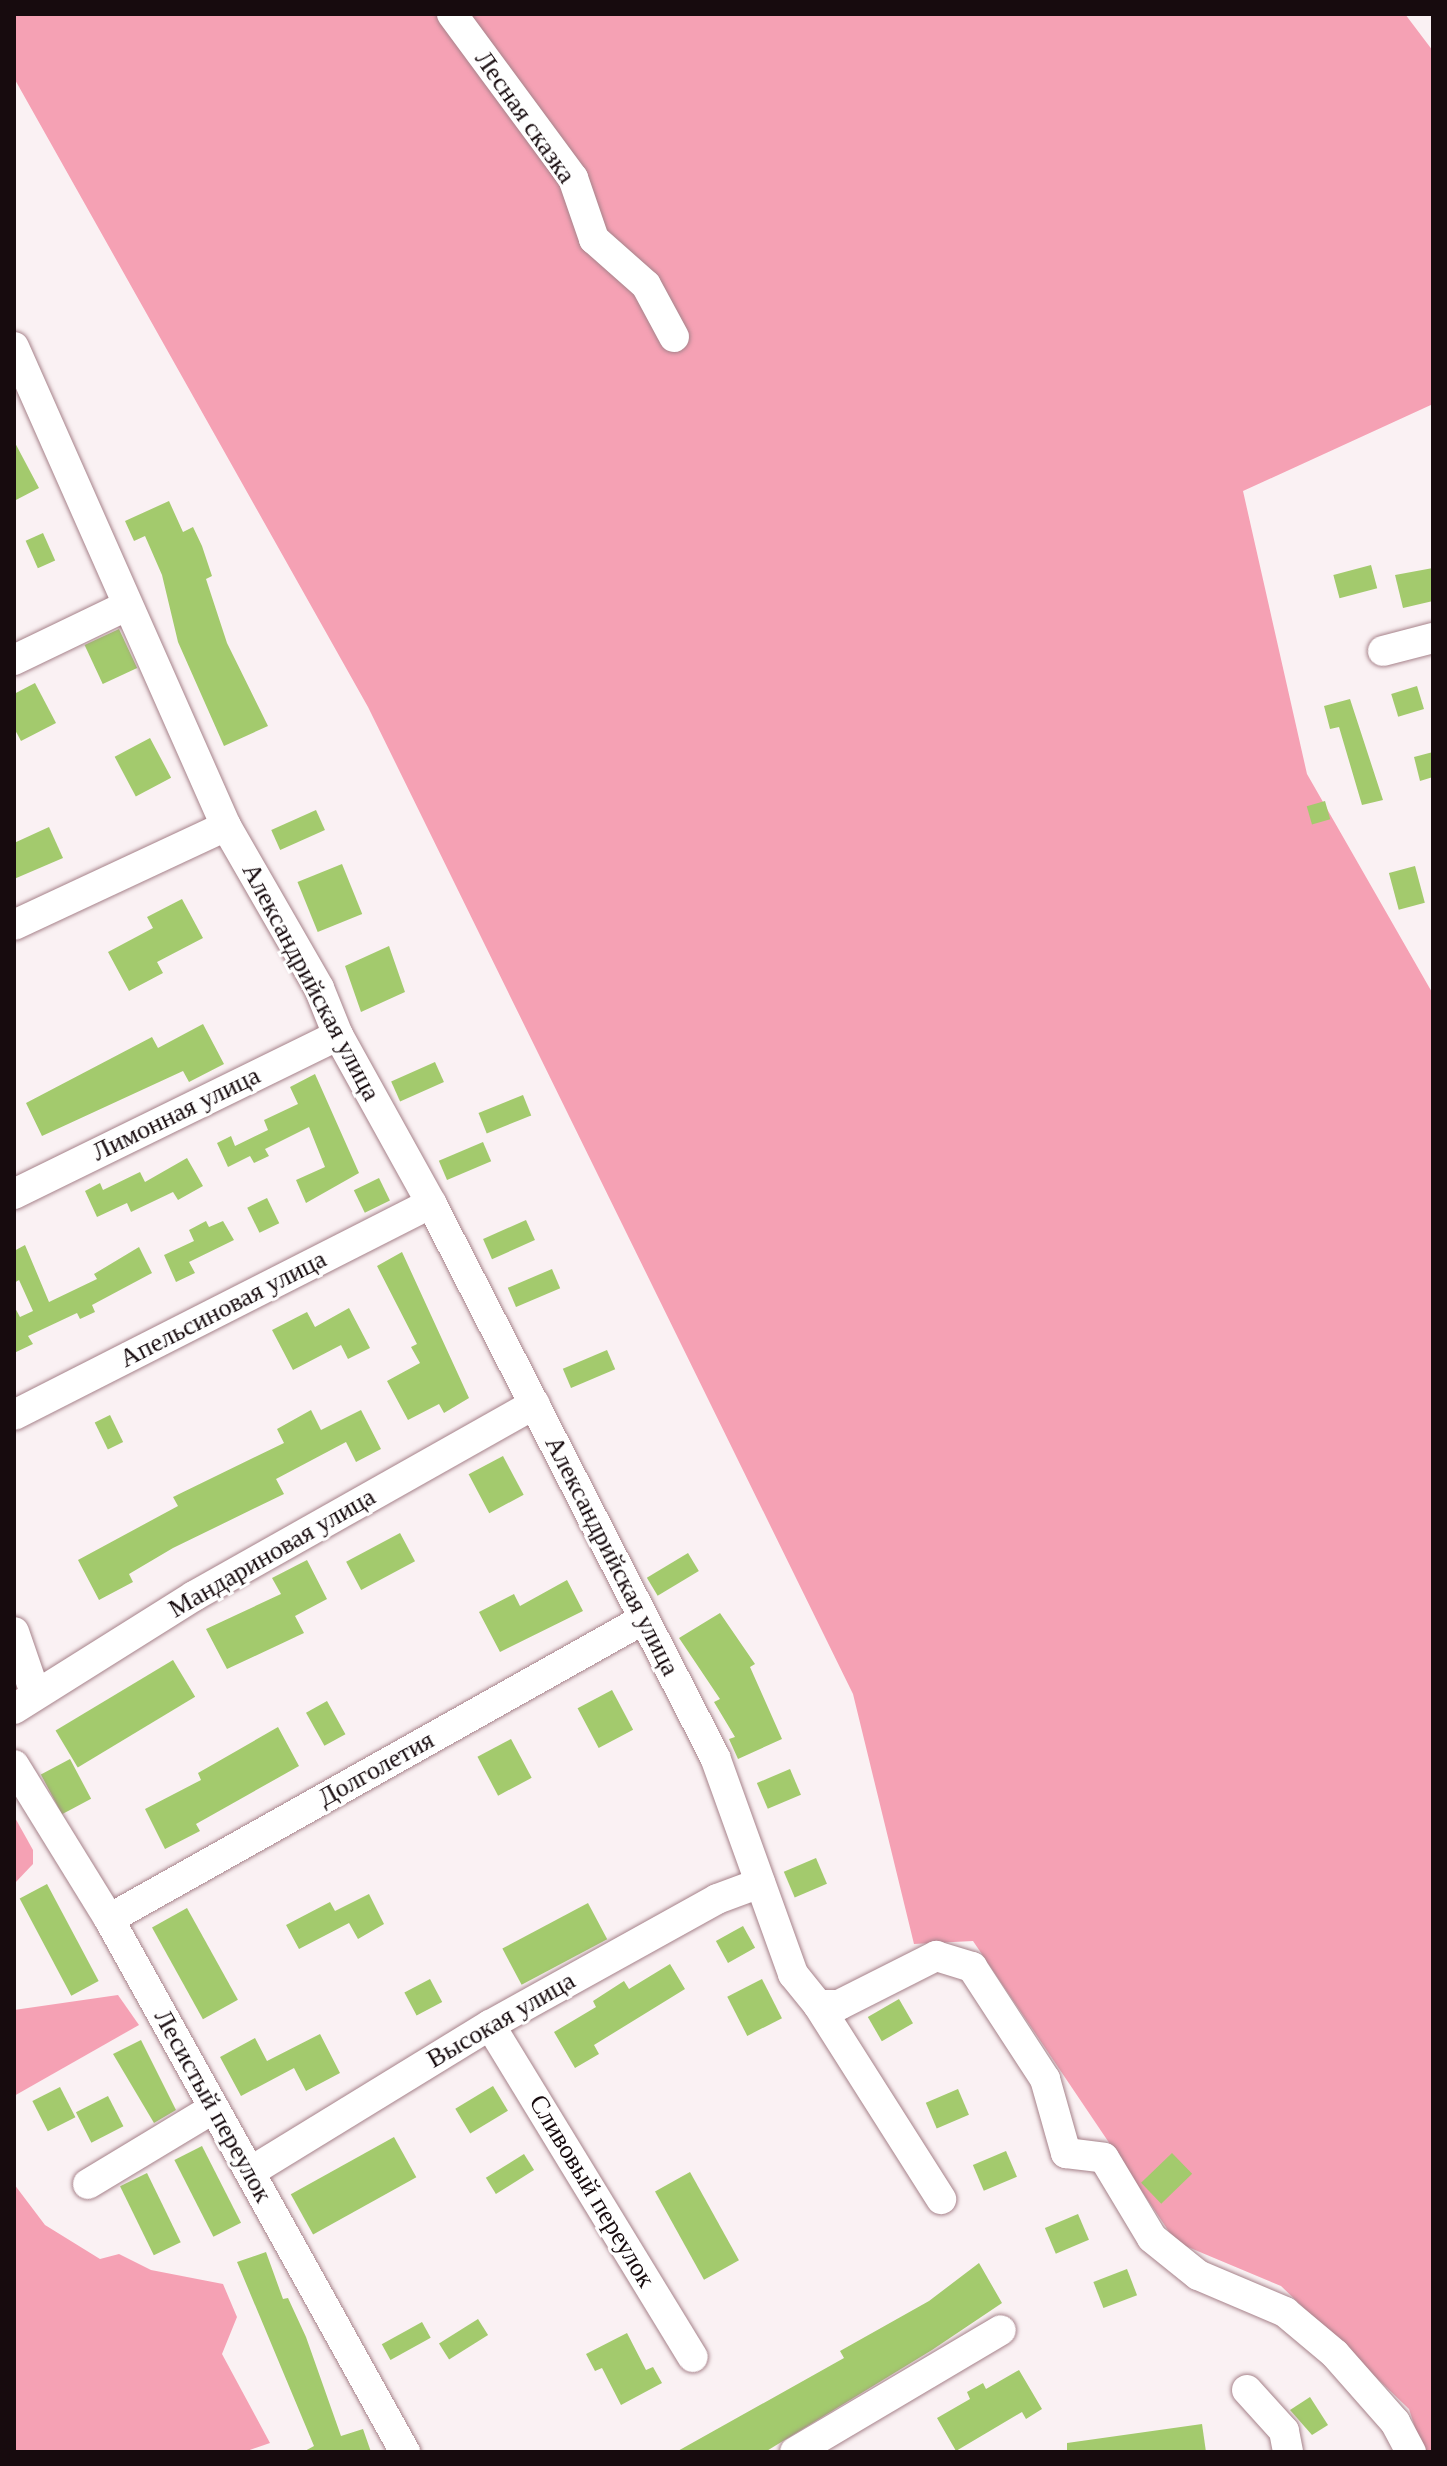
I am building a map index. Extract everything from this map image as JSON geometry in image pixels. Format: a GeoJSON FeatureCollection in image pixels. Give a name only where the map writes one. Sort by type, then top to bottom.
{"type":"FeatureCollection","features":[{"type":"Feature","properties":{"kind":"street","name":"Лесная сказка"},"geometry":{"type":"LineString","coordinates":[[452,14],[573,178],[594,239],[646,285],[674,337]]}},
{"type":"Feature","properties":{"kind":"street","name":"Александрийская улица"},"geometry":{"type":"LineString","coordinates":[[14,347],[21,385],[226,826],[319,988],[338,1035],[431,1203],[715,1757],[793,1974],[818,2005],[941,2199]]}},
{"type":"Feature","properties":{"kind":"street"},"geometry":{"type":"LineString","coordinates":[[14,660],[126,606]]}},
{"type":"Feature","properties":{"kind":"street"},"geometry":{"type":"LineString","coordinates":[[1383,651],[1433,638]]}},
{"type":"Feature","properties":{"kind":"street"},"geometry":{"type":"LineString","coordinates":[[14,925],[226,826]]}},
{"type":"Feature","properties":{"kind":"street","name":"Лимонная улица"},"geometry":{"type":"LineString","coordinates":[[14,1194],[338,1035]]}},
{"type":"Feature","properties":{"kind":"street","name":"Апельсиновая улица"},"geometry":{"type":"LineString","coordinates":[[14,1415],[431,1203]]}},
{"type":"Feature","properties":{"kind":"street","name":"Мандариновая улица"},"geometry":{"type":"LineString","coordinates":[[25,1701],[194,1596],[535,1404]]}},
{"type":"Feature","properties":{"kind":"street","name":"Долголетия"},"geometry":{"type":"LineString","coordinates":[[109,1919],[644,1619]]}},
{"type":"Feature","properties":{"kind":"street"},"geometry":{"type":"LineString","coordinates":[[14,1632],[25,1701]]}},
{"type":"Feature","properties":{"kind":"street","name":"Лесистый переулок"},"geometry":{"type":"LineString","coordinates":[[14,1765],[109,1919],[405,2452]]}},
{"type":"Feature","properties":{"kind":"street","name":"Высокая улица"},"geometry":{"type":"LineString","coordinates":[[250,2172],[490,2025],[717,1899],[760,1883]]}},
{"type":"Feature","properties":{"kind":"street"},"geometry":{"type":"LineString","coordinates":[[818,2005],[839,2005],[936,1956],[972,1967],[1045,2079],[1066,2153],[1104,2158],[1152,2238],[1198,2275],[1285,2312],[1335,2354],[1395,2422],[1411,2452]]}},
{"type":"Feature","properties":{"kind":"street","name":"Сливовый переулок"},"geometry":{"type":"LineString","coordinates":[[490,2025],[693,2357]]}},
{"type":"Feature","properties":{"kind":"street"},"geometry":{"type":"LineString","coordinates":[[88,2184],[214,2108]]}},
{"type":"Feature","properties":{"kind":"street"},"geometry":{"type":"LineString","coordinates":[[795,2452],[1001,2330]]}},
{"type":"Feature","properties":{"kind":"street"},"geometry":{"type":"LineString","coordinates":[[1247,2390],[1284,2431],[1288,2452]]}},
{"type":"Feature","properties":{"kind":"shaded area"},"geometry":{"type":"Polygon","coordinates":[[[14,14],[1405,14],[1433,51],[1433,404],[1243,491],[1307,774],[1433,994],[1433,2452],[1423,2452],[1409,2409],[1281,2286],[1176,2242],[973,1941],[914,1944],[853,1694],[368,707],[14,78],[14,14]]]}},
{"type":"Feature","properties":{"kind":"shaded area"},"geometry":{"type":"Polygon","coordinates":[[[14,1816],[33,1850],[33,1864],[14,1884],[14,1816]]]}},
{"type":"Feature","properties":{"kind":"shaded area"},"geometry":{"type":"Polygon","coordinates":[[[118,1995],[139,2025],[14,2096],[14,2010],[118,1995]]]}},
{"type":"Feature","properties":{"kind":"shaded area"},"geometry":{"type":"Polygon","coordinates":[[[14,2184],[45,2225],[100,2259],[119,2254],[151,2270],[223,2284],[237,2317],[222,2354],[270,2443],[244,2452],[14,2452],[14,2184]]]}},
{"type":"Feature","properties":{"kind":"building"},"geometry":{"type":"Polygon","coordinates":[[[14,441],[39,488],[14,501],[14,441]]]}},
{"type":"Feature","properties":{"kind":"building"},"geometry":{"type":"Polygon","coordinates":[[[169,501],[183,532],[193,527],[202,546],[212,576],[206,579],[227,643],[268,726],[224,746],[178,642],[162,575],[145,536],[134,541],[125,521],[169,501]]]}},
{"type":"Feature","properties":{"kind":"building"},"geometry":{"type":"Polygon","coordinates":[[[43,533],[55,560],[38,568],[26,541],[43,533]]]}},
{"type":"Feature","properties":{"kind":"building"},"geometry":{"type":"Polygon","coordinates":[[[1371,565],[1377,588],[1340,598],[1333,575],[1371,565]]]}},
{"type":"Feature","properties":{"kind":"building"},"geometry":{"type":"Polygon","coordinates":[[[1433,568],[1433,601],[1403,608],[1395,575],[1433,568]]]}},
{"type":"Feature","properties":{"kind":"building"},"geometry":{"type":"Polygon","coordinates":[[[119,629],[137,668],[103,684],[85,645],[119,629]]]}},
{"type":"Feature","properties":{"kind":"building"},"geometry":{"type":"Polygon","coordinates":[[[35,683],[56,723],[21,741],[14,728],[14,694],[35,683]]]}},
{"type":"Feature","properties":{"kind":"building"},"geometry":{"type":"Polygon","coordinates":[[[1417,686],[1424,709],[1398,717],[1391,694],[1417,686]]]}},
{"type":"Feature","properties":{"kind":"building"},"geometry":{"type":"Polygon","coordinates":[[[1350,699],[1383,800],[1362,805],[1339,727],[1330,729],[1324,706],[1350,699]]]}},
{"type":"Feature","properties":{"kind":"building"},"geometry":{"type":"Polygon","coordinates":[[[150,738],[171,778],[136,797],[115,757],[150,738]]]}},
{"type":"Feature","properties":{"kind":"building"},"geometry":{"type":"Polygon","coordinates":[[[1433,752],[1433,777],[1420,781],[1414,757],[1433,752]]]}},
{"type":"Feature","properties":{"kind":"building"},"geometry":{"type":"Polygon","coordinates":[[[1325,801],[1330,819],[1312,825],[1307,806],[1325,801]]]}},
{"type":"Feature","properties":{"kind":"building"},"geometry":{"type":"Polygon","coordinates":[[[316,810],[325,830],[280,850],[271,830],[316,810]]]}},
{"type":"Feature","properties":{"kind":"building"},"geometry":{"type":"Polygon","coordinates":[[[49,827],[63,858],[14,879],[14,843],[49,827]]]}},
{"type":"Feature","properties":{"kind":"building"},"geometry":{"type":"Polygon","coordinates":[[[342,864],[362,914],[318,932],[297,882],[342,864]]]}},
{"type":"Feature","properties":{"kind":"building"},"geometry":{"type":"Polygon","coordinates":[[[1415,866],[1425,903],[1399,910],[1389,873],[1415,866]]]}},
{"type":"Feature","properties":{"kind":"building"},"geometry":{"type":"Polygon","coordinates":[[[182,899],[203,938],[157,962],[163,973],[129,991],[108,952],[153,928],[147,917],[182,899]]]}},
{"type":"Feature","properties":{"kind":"building"},"geometry":{"type":"Polygon","coordinates":[[[389,946],[405,992],[361,1012],[345,966],[389,946]]]}},
{"type":"Feature","properties":{"kind":"building"},"geometry":{"type":"Polygon","coordinates":[[[203,1024],[224,1064],[189,1082],[183,1071],[42,1136],[26,1103],[152,1037],[158,1048],[203,1024]]]}},
{"type":"Feature","properties":{"kind":"building"},"geometry":{"type":"Polygon","coordinates":[[[435,1062],[444,1082],[400,1102],[391,1082],[435,1062]]]}},
{"type":"Feature","properties":{"kind":"building"},"geometry":{"type":"Polygon","coordinates":[[[315,1074],[359,1173],[306,1203],[296,1180],[325,1167],[309,1127],[265,1149],[269,1156],[254,1163],[250,1156],[228,1167],[217,1143],[231,1136],[235,1146],[268,1130],[264,1120],[298,1104],[290,1087],[315,1074]]]}},
{"type":"Feature","properties":{"kind":"building"},"geometry":{"type":"Polygon","coordinates":[[[523,1095],[531,1115],[487,1133],[478,1113],[523,1095]]]}},
{"type":"Feature","properties":{"kind":"building"},"geometry":{"type":"Polygon","coordinates":[[[483,1142],[491,1161],[447,1180],[439,1161],[483,1142]]]}},
{"type":"Feature","properties":{"kind":"building"},"geometry":{"type":"Polygon","coordinates":[[[187,1158],[203,1186],[178,1200],[173,1192],[131,1212],[127,1203],[97,1217],[85,1191],[100,1183],[103,1190],[140,1172],[145,1182],[187,1158]]]}},
{"type":"Feature","properties":{"kind":"building"},"geometry":{"type":"Polygon","coordinates":[[[379,1178],[390,1200],[365,1213],[354,1190],[379,1178]]]}},
{"type":"Feature","properties":{"kind":"building"},"geometry":{"type":"Polygon","coordinates":[[[267,1198],[279,1223],[260,1233],[247,1208],[267,1198]]]}},
{"type":"Feature","properties":{"kind":"building"},"geometry":{"type":"Polygon","coordinates":[[[526,1220],[535,1240],[492,1259],[483,1239],[526,1220]]]}},
{"type":"Feature","properties":{"kind":"building"},"geometry":{"type":"Polygon","coordinates":[[[206,1221],[209,1227],[223,1221],[234,1240],[189,1262],[195,1273],[176,1282],[164,1255],[194,1241],[189,1230],[206,1221]]]}},
{"type":"Feature","properties":{"kind":"building"},"geometry":{"type":"Polygon","coordinates":[[[25,1245],[49,1302],[97,1279],[94,1274],[139,1247],[152,1273],[92,1305],[95,1312],[80,1319],[77,1313],[28,1336],[33,1344],[14,1353],[14,1306],[20,1317],[33,1311],[19,1280],[14,1283],[14,1251],[25,1245]]]}},
{"type":"Feature","properties":{"kind":"building"},"geometry":{"type":"Polygon","coordinates":[[[402,1252],[469,1398],[444,1413],[439,1404],[408,1420],[387,1381],[420,1363],[411,1347],[417,1344],[377,1266],[402,1252]]]}},
{"type":"Feature","properties":{"kind":"building"},"geometry":{"type":"Polygon","coordinates":[[[552,1269],[560,1288],[516,1307],[508,1288],[552,1269]]]}},
{"type":"Feature","properties":{"kind":"building"},"geometry":{"type":"Polygon","coordinates":[[[349,1308],[370,1348],[348,1359],[341,1345],[293,1370],[272,1330],[307,1312],[315,1327],[349,1308]]]}},
{"type":"Feature","properties":{"kind":"building"},"geometry":{"type":"Polygon","coordinates":[[[607,1350],[615,1369],[571,1388],[563,1369],[607,1350]]]}},
{"type":"Feature","properties":{"kind":"building"},"geometry":{"type":"Polygon","coordinates":[[[311,1410],[321,1430],[361,1410],[381,1449],[356,1462],[346,1442],[276,1479],[284,1494],[173,1548],[129,1574],[133,1582],[99,1600],[78,1560],[178,1506],[173,1497],[284,1443],[277,1429],[311,1410]]]}},
{"type":"Feature","properties":{"kind":"building"},"geometry":{"type":"Polygon","coordinates":[[[110,1415],[123,1442],[108,1449],[95,1422],[110,1415]]]}},
{"type":"Feature","properties":{"kind":"building"},"geometry":{"type":"Polygon","coordinates":[[[503,1456],[524,1495],[489,1513],[469,1474],[503,1456]]]}},
{"type":"Feature","properties":{"kind":"building"},"geometry":{"type":"Polygon","coordinates":[[[400,1533],[415,1561],[361,1590],[346,1562],[400,1533]]]}},
{"type":"Feature","properties":{"kind":"building"},"geometry":{"type":"Polygon","coordinates":[[[688,1553],[699,1571],[658,1596],[647,1578],[688,1553]]]}},
{"type":"Feature","properties":{"kind":"building"},"geometry":{"type":"Polygon","coordinates":[[[307,1560],[327,1599],[295,1616],[304,1633],[227,1669],[206,1629],[281,1594],[272,1578],[307,1560]]]}},
{"type":"Feature","properties":{"kind":"building"},"geometry":{"type":"Polygon","coordinates":[[[567,1580],[583,1611],[500,1652],[479,1612],[514,1594],[520,1606],[567,1580]]]}},
{"type":"Feature","properties":{"kind":"building"},"geometry":{"type":"Polygon","coordinates":[[[720,1613],[755,1664],[750,1667],[782,1739],[738,1759],[729,1739],[735,1737],[714,1702],[720,1699],[679,1638],[720,1613]]]}},
{"type":"Feature","properties":{"kind":"building"},"geometry":{"type":"Polygon","coordinates":[[[173,1660],[195,1697],[78,1767],[56,1731],[173,1660]]]}},
{"type":"Feature","properties":{"kind":"building"},"geometry":{"type":"Polygon","coordinates":[[[612,1690],[633,1730],[599,1748],[578,1708],[612,1690]]]}},
{"type":"Feature","properties":{"kind":"building"},"geometry":{"type":"Polygon","coordinates":[[[327,1701],[345,1734],[324,1746],[306,1713],[327,1701]]]}},
{"type":"Feature","properties":{"kind":"building"},"geometry":{"type":"Polygon","coordinates":[[[278,1727],[299,1766],[196,1824],[200,1831],[165,1849],[145,1809],[201,1780],[198,1773],[278,1727]]]}},
{"type":"Feature","properties":{"kind":"building"},"geometry":{"type":"Polygon","coordinates":[[[511,1739],[532,1778],[498,1796],[477,1757],[511,1739]]]}},
{"type":"Feature","properties":{"kind":"building"},"geometry":{"type":"Polygon","coordinates":[[[70,1759],[91,1799],[62,1814],[41,1774],[70,1759]]]}},
{"type":"Feature","properties":{"kind":"building"},"geometry":{"type":"Polygon","coordinates":[[[790,1769],[801,1795],[768,1809],[757,1783],[790,1769]]]}},
{"type":"Feature","properties":{"kind":"building"},"geometry":{"type":"Polygon","coordinates":[[[816,1858],[827,1884],[795,1897],[784,1872],[816,1858]]]}},
{"type":"Feature","properties":{"kind":"building"},"geometry":{"type":"Polygon","coordinates":[[[47,1884],[99,1981],[71,1996],[20,1899],[47,1884]]]}},
{"type":"Feature","properties":{"kind":"building"},"geometry":{"type":"Polygon","coordinates":[[[369,1894],[384,1924],[358,1939],[349,1923],[299,1949],[286,1925],[330,1902],[335,1911],[369,1894]]]}},
{"type":"Feature","properties":{"kind":"building"},"geometry":{"type":"Polygon","coordinates":[[[588,1903],[607,1939],[522,1985],[502,1949],[588,1903]]]}},
{"type":"Feature","properties":{"kind":"building"},"geometry":{"type":"Polygon","coordinates":[[[187,1908],[238,2000],[203,2019],[152,1927],[187,1908]]]}},
{"type":"Feature","properties":{"kind":"building"},"geometry":{"type":"Polygon","coordinates":[[[743,1926],[755,1948],[728,1963],[716,1941],[743,1926]]]}},
{"type":"Feature","properties":{"kind":"building"},"geometry":{"type":"Polygon","coordinates":[[[670,1964],[685,1989],[594,2045],[599,2054],[575,2068],[554,2032],[596,2007],[593,2001],[624,1981],[629,1989],[670,1964]]]}},
{"type":"Feature","properties":{"kind":"building"},"geometry":{"type":"Polygon","coordinates":[[[430,1979],[442,2002],[417,2016],[404,1993],[430,1979]]]}},
{"type":"Feature","properties":{"kind":"building"},"geometry":{"type":"Polygon","coordinates":[[[762,1979],[782,2018],[747,2036],[727,1997],[762,1979]]]}},
{"type":"Feature","properties":{"kind":"building"},"geometry":{"type":"Polygon","coordinates":[[[899,1999],[913,2023],[882,2041],[868,2017],[899,1999]]]}},
{"type":"Feature","properties":{"kind":"building"},"geometry":{"type":"Polygon","coordinates":[[[320,2034],[340,2073],[306,2091],[294,2068],[241,2096],[220,2057],[255,2038],[267,2061],[320,2034]]]}},
{"type":"Feature","properties":{"kind":"building"},"geometry":{"type":"Polygon","coordinates":[[[141,2040],[176,2110],[154,2123],[113,2054],[141,2040]]]}},
{"type":"Feature","properties":{"kind":"building"},"geometry":{"type":"Polygon","coordinates":[[[493,2086],[508,2111],[470,2134],[455,2109],[493,2086]]]}},
{"type":"Feature","properties":{"kind":"building"},"geometry":{"type":"Polygon","coordinates":[[[60,2087],[75,2117],[48,2131],[32,2101],[60,2087]]]}},
{"type":"Feature","properties":{"kind":"building"},"geometry":{"type":"Polygon","coordinates":[[[958,2089],[969,2115],[937,2128],[926,2103],[958,2089]]]}},
{"type":"Feature","properties":{"kind":"building"},"geometry":{"type":"Polygon","coordinates":[[[108,2096],[123,2126],[91,2143],[76,2112],[108,2096]]]}},
{"type":"Feature","properties":{"kind":"building"},"geometry":{"type":"Polygon","coordinates":[[[394,2137],[416,2177],[313,2234],[291,2194],[394,2137]]]}},
{"type":"Feature","properties":{"kind":"building"},"geometry":{"type":"Polygon","coordinates":[[[202,2146],[241,2223],[213,2237],[174,2160],[202,2146]]]}},
{"type":"Feature","properties":{"kind":"building"},"geometry":{"type":"Polygon","coordinates":[[[1006,2151],[1017,2177],[984,2191],[973,2165],[1006,2151]]]}},
{"type":"Feature","properties":{"kind":"building"},"geometry":{"type":"Polygon","coordinates":[[[1172,2153],[1192,2174],[1161,2204],[1141,2183],[1172,2153]]]}},
{"type":"Feature","properties":{"kind":"building"},"geometry":{"type":"Polygon","coordinates":[[[524,2154],[534,2170],[496,2194],[486,2178],[524,2154]]]}},
{"type":"Feature","properties":{"kind":"building"},"geometry":{"type":"Polygon","coordinates":[[[690,2172],[739,2260],[704,2280],[655,2191],[690,2172]]]}},
{"type":"Feature","properties":{"kind":"building"},"geometry":{"type":"Polygon","coordinates":[[[147,2173],[181,2242],[154,2255],[120,2186],[147,2173]]]}},
{"type":"Feature","properties":{"kind":"building"},"geometry":{"type":"Polygon","coordinates":[[[1078,2214],[1089,2240],[1056,2254],[1045,2228],[1078,2214]]]}},
{"type":"Feature","properties":{"kind":"building"},"geometry":{"type":"Polygon","coordinates":[[[266,2252],[283,2299],[288,2298],[306,2337],[341,2436],[363,2429],[371,2452],[303,2452],[314,2446],[237,2262],[266,2252]]]}},
{"type":"Feature","properties":{"kind":"building"},"geometry":{"type":"Polygon","coordinates":[[[979,2263],[1002,2303],[932,2350],[765,2452],[676,2452],[844,2358],[840,2351],[929,2301],[979,2263]]]}},
{"type":"Feature","properties":{"kind":"building"},"geometry":{"type":"Polygon","coordinates":[[[1127,2269],[1137,2295],[1103,2308],[1093,2282],[1127,2269]]]}},
{"type":"Feature","properties":{"kind":"building"},"geometry":{"type":"Polygon","coordinates":[[[478,2319],[488,2335],[449,2359],[439,2343],[478,2319]]]}},
{"type":"Feature","properties":{"kind":"building"},"geometry":{"type":"Polygon","coordinates":[[[422,2322],[431,2338],[390,2360],[382,2344],[422,2322]]]}},
{"type":"Feature","properties":{"kind":"building"},"geometry":{"type":"Polygon","coordinates":[[[627,2333],[646,2370],[653,2367],[662,2383],[621,2405],[602,2368],[595,2371],[586,2354],[627,2333]]]}},
{"type":"Feature","properties":{"kind":"building"},"geometry":{"type":"Polygon","coordinates":[[[1019,2370],[1042,2409],[1026,2419],[1022,2412],[956,2451],[937,2418],[970,2399],[967,2392],[983,2383],[986,2389],[1019,2370]]]}},
{"type":"Feature","properties":{"kind":"building"},"geometry":{"type":"Polygon","coordinates":[[[1310,2397],[1328,2425],[1312,2435],[1290,2410],[1310,2397]]]}},
{"type":"Feature","properties":{"kind":"building"},"geometry":{"type":"Polygon","coordinates":[[[1202,2424],[1206,2452],[1067,2452],[1067,2443],[1202,2424]]]}}]}
